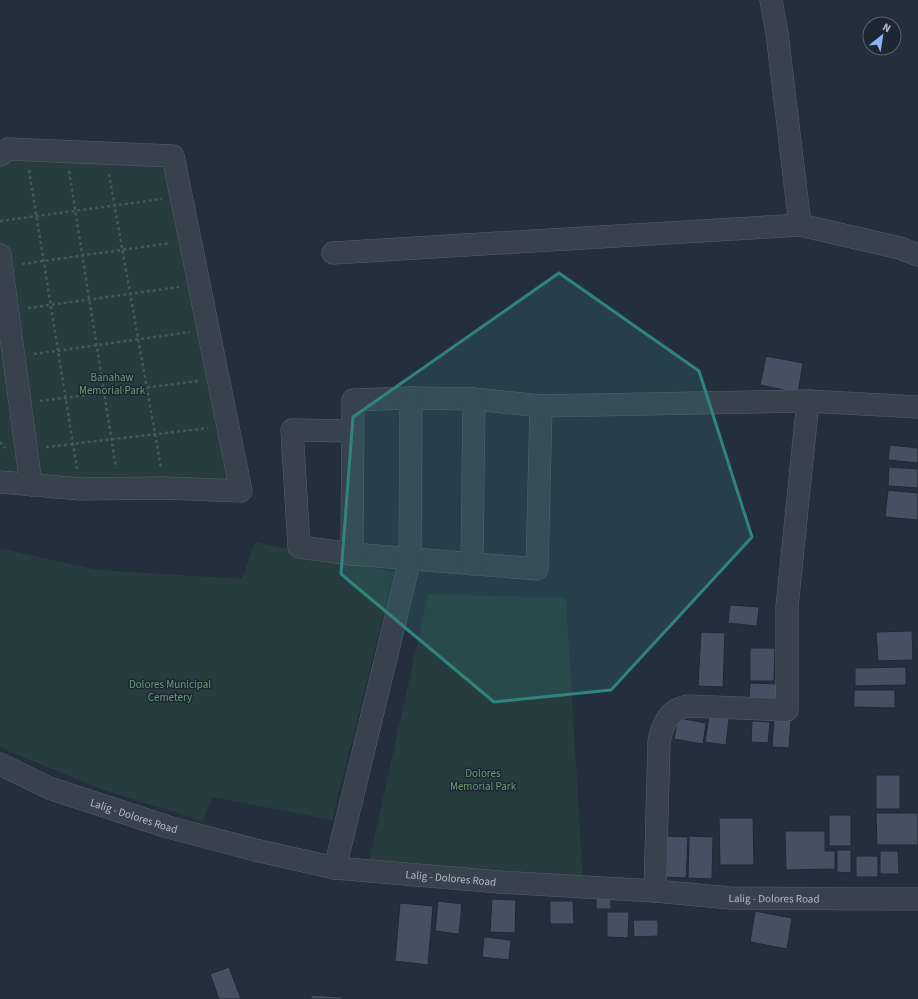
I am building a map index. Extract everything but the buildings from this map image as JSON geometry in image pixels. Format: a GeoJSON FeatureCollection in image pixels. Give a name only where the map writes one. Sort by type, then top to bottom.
{"type":"FeatureCollection","features":[{"type":"Feature","properties":{"kind":"street"},"geometry":{"type":"LineString","coordinates":[[771,0],[777,33],[800,225]]}},
{"type":"Feature","properties":{"kind":"street"},"geometry":{"type":"LineString","coordinates":[[0,155],[8,149],[173,156],[241,491],[164,488],[80,489],[0,482]]}},
{"type":"Feature","properties":{"kind":"street"},"geometry":{"type":"LineString","coordinates":[[333,253],[800,225],[900,248],[918,255]]}},
{"type":"Feature","properties":{"kind":"street"},"geometry":{"type":"LineString","coordinates":[[1,261],[31,485]]}},
{"type":"Feature","properties":{"kind":"street"},"geometry":{"type":"LineString","coordinates":[[335,868],[410,559],[411,398]]}},
{"type":"Feature","properties":{"kind":"street"},"geometry":{"type":"LineString","coordinates":[[352,554],[353,400],[411,398],[474,399],[541,406],[808,401],[918,407]]}},
{"type":"Feature","properties":{"kind":"street"},"geometry":{"type":"LineString","coordinates":[[472,564],[474,399]]}},
{"type":"Feature","properties":{"kind":"street"},"geometry":{"type":"LineString","coordinates":[[655,891],[659,742],[667,719],[676,710],[688,706],[786,710],[787,607],[808,401]]}},
{"type":"Feature","properties":{"kind":"street"},"geometry":{"type":"LineString","coordinates":[[353,431],[292,430],[299,547],[352,554],[537,569],[541,406]]}},
{"type":"Feature","properties":{"kind":"street","name":"Lalig - Dolores Road"},"geometry":{"type":"LineString","coordinates":[[0,764],[49,788],[168,827],[255,850],[335,868],[499,882],[655,891],[730,898],[918,900]]}},
{"type":"Feature","properties":{"kind":"path"},"geometry":{"type":"LineString","coordinates":[[26,150],[80,489]]}},
{"type":"Feature","properties":{"kind":"path"},"geometry":{"type":"LineString","coordinates":[[66,152],[119,488]]}},
{"type":"Feature","properties":{"kind":"path"},"geometry":{"type":"LineString","coordinates":[[106,154],[164,488]]}},
{"type":"Feature","properties":{"kind":"path"},"geometry":{"type":"LineString","coordinates":[[0,222],[181,197]]}},
{"type":"Feature","properties":{"kind":"path"},"geometry":{"type":"LineString","coordinates":[[1,261],[44,261],[190,240]]}},
{"type":"Feature","properties":{"kind":"path"},"geometry":{"type":"LineString","coordinates":[[7,311],[199,284]]}},
{"type":"Feature","properties":{"kind":"path"},"geometry":{"type":"LineString","coordinates":[[14,356],[208,330]]}},
{"type":"Feature","properties":{"kind":"path"},"geometry":{"type":"LineString","coordinates":[[20,404],[218,378]]}},
{"type":"Feature","properties":{"kind":"path"},"geometry":{"type":"LineString","coordinates":[[26,450],[228,425]]}},
{"type":"Feature","properties":{"kind":"highlighted area"},"geometry":{"type":"Polygon","coordinates":[[[559,273],[699,371],[752,537],[611,690],[494,702],[341,574],[353,417],[559,273]]]}},
{"type":"Feature","properties":{"kind":"green space","name":"Banahaw Memorial Park"},"geometry":{"type":"Polygon","coordinates":[[[0,147],[180,151],[247,496],[0,489],[0,147]]]}},
{"type":"Feature","properties":{"kind":"green space","name":"Dolores Municipal Cemetery"},"geometry":{"type":"Polygon","coordinates":[[[255,542],[394,572],[332,820],[212,797],[203,821],[104,790],[8,751],[0,746],[0,549],[98,570],[242,579],[255,542]]]}},
{"type":"Feature","properties":{"kind":"green space","name":"Dolores Memorial Park"},"geometry":{"type":"Polygon","coordinates":[[[428,594],[566,598],[583,882],[369,862],[428,594]]]}}]}
